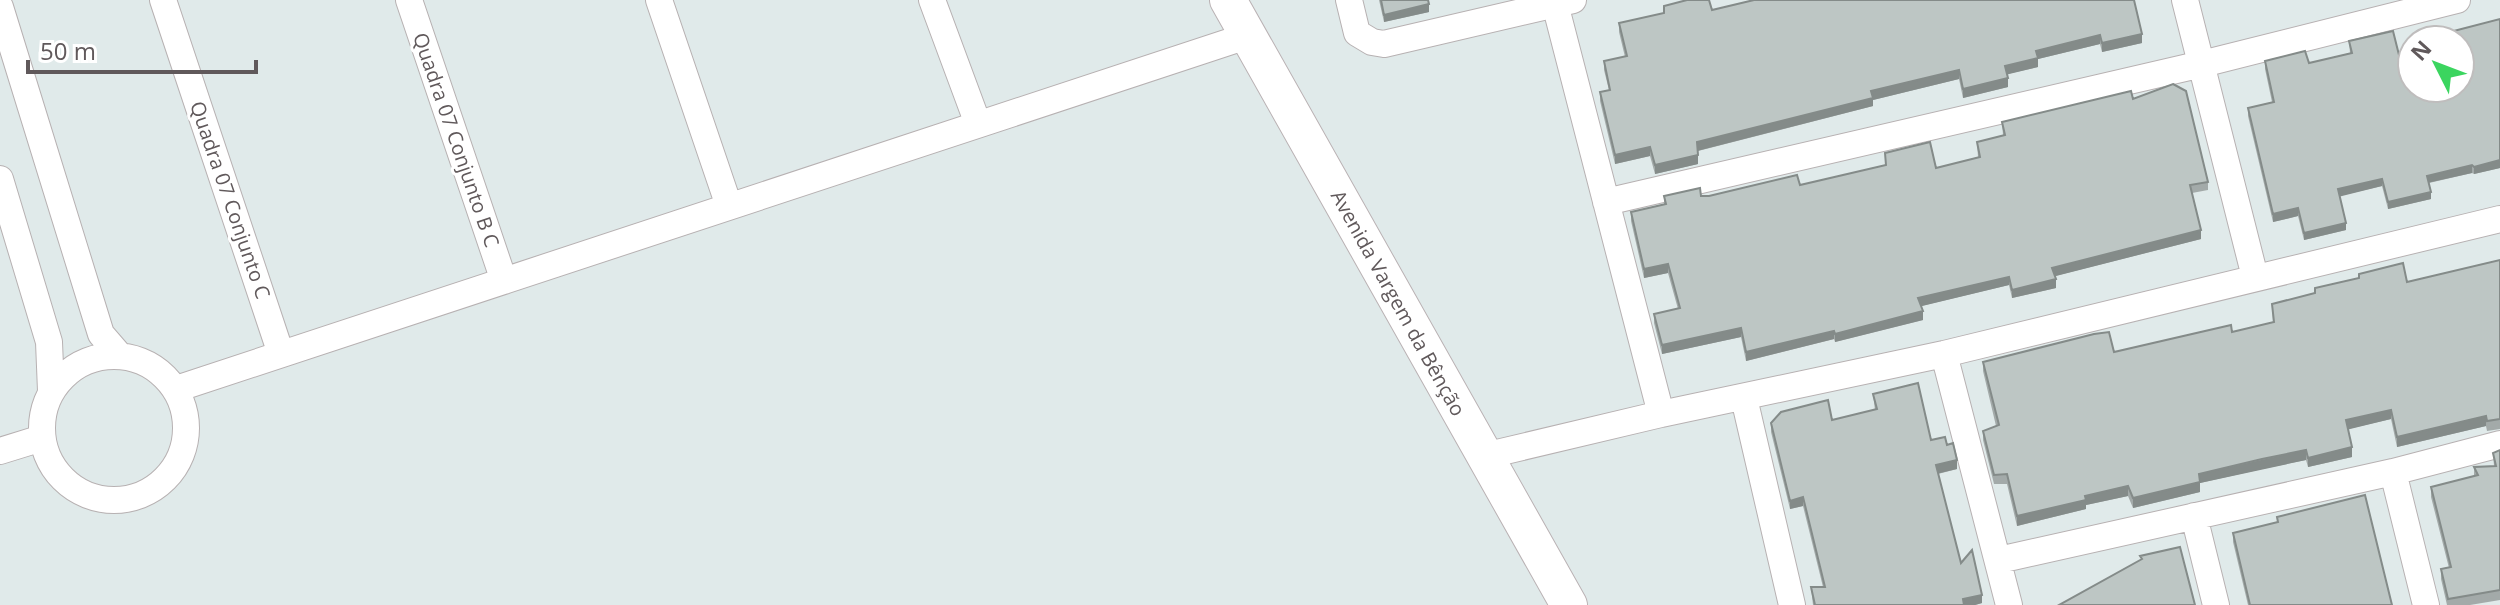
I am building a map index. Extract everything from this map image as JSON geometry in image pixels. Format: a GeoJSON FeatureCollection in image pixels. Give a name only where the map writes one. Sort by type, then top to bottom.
{"type":"FeatureCollection","features":[{"type":"Feature","properties":{"kind":"street","name":"Quadra 07 Conjunto C"},"geometry":{"type":"LineString","coordinates":[[163,0],[281,354]]}},
{"type":"Feature","properties":{"kind":"street","name":"Quadra 07 Conjunto B C"},"geometry":{"type":"LineString","coordinates":[[409,0],[504,281]]}},
{"type":"Feature","properties":{"kind":"street"},"geometry":{"type":"LineString","coordinates":[[659,0],[729,206]]}},
{"type":"Feature","properties":{"kind":"street"},"geometry":{"type":"LineString","coordinates":[[932,0],[978,124]]}},
{"type":"Feature","properties":{"kind":"street","name":"Avenida Vargem da Bênção"},"geometry":{"type":"LineString","coordinates":[[1228,0],[1569,605]]}},
{"type":"Feature","properties":{"kind":"street"},"geometry":{"type":"LineString","coordinates":[[1349,0],[1357,33],[1372,42],[1384,44],[1561,2],[1606,202],[1661,414]]}},
{"type":"Feature","properties":{"kind":"street"},"geometry":{"type":"LineString","coordinates":[[2185,0],[2255,277]]}},
{"type":"Feature","properties":{"kind":"street"},"geometry":{"type":"LineString","coordinates":[[1606,202],[2202,64],[2457,0]]}},
{"type":"Feature","properties":{"kind":"street"},"geometry":{"type":"LineString","coordinates":[[0,7],[101,334],[120,356]]}},
{"type":"Feature","properties":{"kind":"street"},"geometry":{"type":"LineString","coordinates":[[176,389],[1247,36]]}},
{"type":"Feature","properties":{"kind":"street"},"geometry":{"type":"LineString","coordinates":[[0,179],[49,342],[51,391]]}},
{"type":"Feature","properties":{"kind":"street"},"geometry":{"type":"LineString","coordinates":[[1484,456],[1661,414],[1944,354],[2500,219]]}},
{"type":"Feature","properties":{"kind":"street"},"geometry":{"type":"LineString","coordinates":[[1944,354],[2009,605]]}},
{"type":"Feature","properties":{"kind":"street"},"geometry":{"type":"LineString","coordinates":[[110,355],[134,358],[156,368],[176,389],[183,406],[186,430],[181,453],[170,474],[151,489],[130,498],[106,500],[83,493],[63,480],[49,461],[42,438],[42,414],[51,391],[66,373],[87,360],[110,355]]}},
{"type":"Feature","properties":{"kind":"street"},"geometry":{"type":"LineString","coordinates":[[1744,398],[1792,605]]}},
{"type":"Feature","properties":{"kind":"street"},"geometry":{"type":"LineString","coordinates":[[0,451],[42,438]]}},
{"type":"Feature","properties":{"kind":"street"},"geometry":{"type":"LineString","coordinates":[[1999,560],[2393,472],[2500,444]]}},
{"type":"Feature","properties":{"kind":"street"},"geometry":{"type":"LineString","coordinates":[[2393,472],[2426,605]]}},
{"type":"Feature","properties":{"kind":"street"},"geometry":{"type":"LineString","coordinates":[[2194,516],[2216,605]]}},
{"type":"Feature","properties":{"kind":"building"},"geometry":{"type":"Polygon","coordinates":[[[1381,0],[1428,0],[1429,4],[1384,15],[1381,0]]]}},
{"type":"Feature","properties":{"kind":"building"},"geometry":{"type":"Polygon","coordinates":[[[1687,0],[1709,0],[1712,10],[1754,0],[2134,0],[2142,34],[2102,43],[2100,35],[2036,51],[2038,58],[2005,66],[2008,78],[1963,89],[1959,70],[1871,91],[1873,98],[1697,142],[1698,155],[1655,165],[1650,147],[1615,155],[1600,92],[1610,90],[1604,61],[1627,56],[1619,23],[1664,13],[1664,6],[1687,0]]]}},
{"type":"Feature","properties":{"kind":"building"},"geometry":{"type":"Polygon","coordinates":[[[2500,19],[2500,160],[2427,176],[2431,192],[2388,202],[2382,179],[2338,189],[2346,223],[2304,233],[2298,208],[2273,214],[2248,108],[2274,102],[2265,61],[2305,51],[2309,63],[2352,53],[2349,41],[2393,31],[2396,43],[2396,104],[2476,104],[2476,25],[2500,19]]]}},
{"type":"Feature","properties":{"kind":"building"},"geometry":{"type":"Polygon","coordinates":[[[2173,84],[2186,91],[2208,182],[2190,185],[2201,230],[2052,268],[2056,279],[2012,290],[2009,277],[1918,298],[1923,311],[1835,334],[1834,331],[1746,352],[1741,328],[1662,345],[1654,314],[1680,308],[1668,264],[1644,269],[1631,212],[1666,204],[1664,196],[1700,188],[1701,196],[1709,196],[1797,175],[1800,185],[1886,165],[1885,153],[1930,142],[1936,168],[1980,157],[1977,142],[2005,135],[2002,122],[2131,91],[2133,99],[2173,84]]]}},
{"type":"Feature","properties":{"kind":"building"},"geometry":{"type":"Polygon","coordinates":[[[2500,260],[2500,419],[2487,421],[2486,416],[2397,437],[2391,410],[2346,420],[2352,447],[2308,458],[2306,450],[2262,459],[2199,474],[2200,482],[2133,498],[2128,486],[2085,496],[2086,500],[2017,516],[2007,474],[1994,475],[1983,431],[1999,425],[1983,362],[2109,332],[2114,352],[2231,325],[2232,332],[2274,322],[2272,304],[2315,293],[2315,288],[2359,278],[2359,274],[2403,263],[2407,282],[2500,260]]]}},
{"type":"Feature","properties":{"kind":"building"},"geometry":{"type":"Polygon","coordinates":[[[1918,383],[1931,440],[1945,437],[1947,445],[1953,443],[1957,460],[1936,465],[1961,563],[1972,550],[1982,595],[1963,599],[1964,605],[1815,605],[1811,587],[1825,587],[1803,497],[1790,501],[1771,423],[1781,412],[1828,400],[1832,420],[1877,409],[1873,394],[1918,383]]]}},
{"type":"Feature","properties":{"kind":"building"},"geometry":{"type":"Polygon","coordinates":[[[2500,450],[2500,590],[2448,599],[2441,569],[2451,567],[2431,487],[2478,475],[2474,467],[2496,466],[2493,453],[2500,450]]]}},
{"type":"Feature","properties":{"kind":"building"},"geometry":{"type":"Polygon","coordinates":[[[2365,495],[2392,605],[2250,605],[2233,533],[2278,522],[2277,517],[2365,495]]]}},
{"type":"Feature","properties":{"kind":"building"},"geometry":{"type":"Polygon","coordinates":[[[2180,547],[2195,605],[2059,605],[2142,559],[2140,556],[2180,547]]]}}]}
